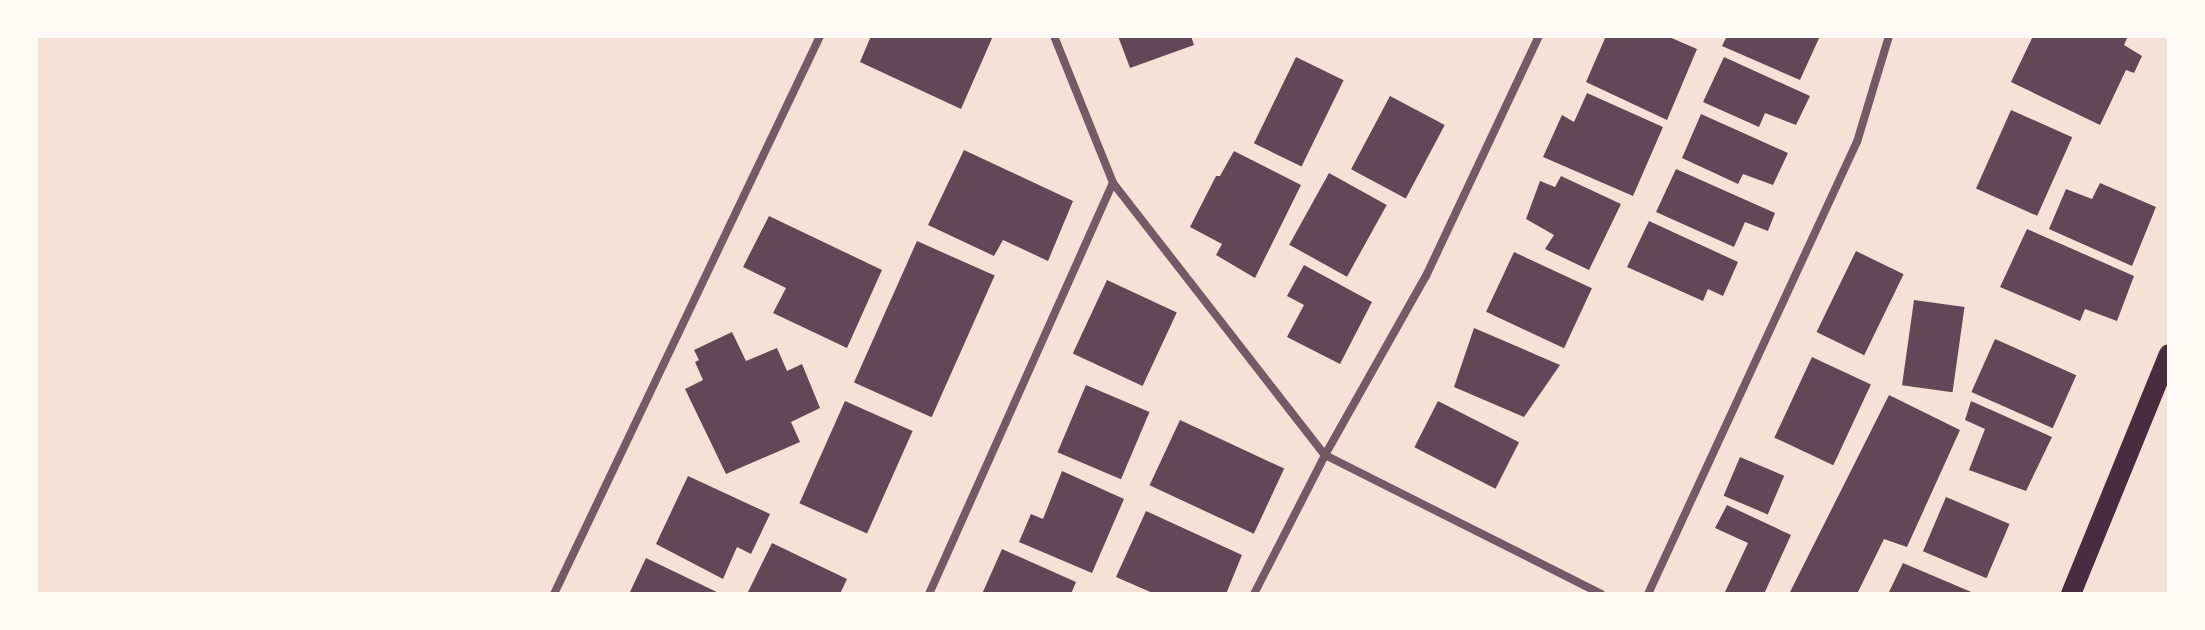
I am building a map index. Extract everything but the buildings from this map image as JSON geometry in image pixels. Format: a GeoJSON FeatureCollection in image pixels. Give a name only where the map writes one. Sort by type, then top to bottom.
{"type":"FeatureCollection","features":[{"type":"Feature","properties":{"kind":"main road"},"geometry":{"type":"LineString","coordinates":[[2071,594],[2169,354]]}},
{"type":"Feature","properties":{"kind":"street"},"geometry":{"type":"LineString","coordinates":[[554,594],[820,36]]}},
{"type":"Feature","properties":{"kind":"street"},"geometry":{"type":"LineString","coordinates":[[1054,36],[1113,183],[1325,455],[1601,594]]}},
{"type":"Feature","properties":{"kind":"street"},"geometry":{"type":"LineString","coordinates":[[1254,594],[1325,455],[1426,276],[1539,36]]}},
{"type":"Feature","properties":{"kind":"street"},"geometry":{"type":"LineString","coordinates":[[1648,594],[1857,142],[1889,36]]}},
{"type":"Feature","properties":{"kind":"street"},"geometry":{"type":"LineString","coordinates":[[929,594],[1113,183]]}}]}
